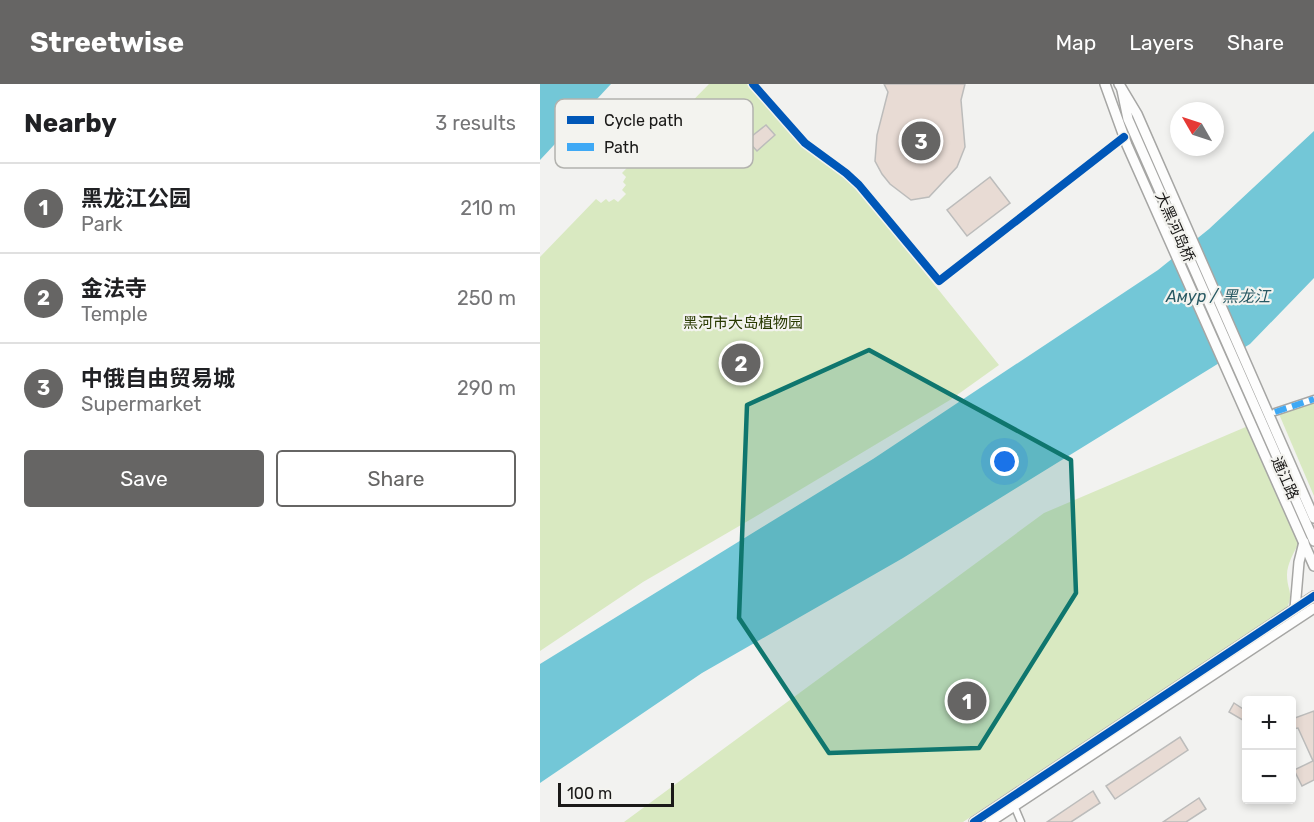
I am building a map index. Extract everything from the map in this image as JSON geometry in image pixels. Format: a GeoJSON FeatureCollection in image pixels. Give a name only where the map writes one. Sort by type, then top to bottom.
{"type":"FeatureCollection","features":[{"type":"Feature","properties":{"kind":"main road"},"geometry":{"type":"LineString","coordinates":[[1105,84],[1125,141],[1252,416]]}},
{"type":"Feature","properties":{"kind":"main road"},"geometry":{"type":"LineString","coordinates":[[1121,87],[1128,119]]}},
{"type":"Feature","properties":{"kind":"main road"},"geometry":{"type":"LineString","coordinates":[[1121,87],[1137,114],[1141,136]]}},
{"type":"Feature","properties":{"kind":"main road"},"geometry":{"type":"LineString","coordinates":[[1111,98],[1141,136],[1271,411],[1314,518]]}},
{"type":"Feature","properties":{"kind":"main road","name":"大黑河岛桥"},"geometry":{"type":"LineString","coordinates":[[1141,136],[1252,416]]}},
{"type":"Feature","properties":{"kind":"main road","name":"通江路"},"geometry":{"type":"LineString","coordinates":[[1252,416],[1309,541],[1314,566]]}},
{"type":"Feature","properties":{"kind":"main road"},"geometry":{"type":"LineString","coordinates":[[1295,609],[1299,562],[1309,541]]}},
{"type":"Feature","properties":{"kind":"main road"},"geometry":{"type":"LineString","coordinates":[[990,822],[1012,801],[1314,596]]}},
{"type":"Feature","properties":{"kind":"main road"},"geometry":{"type":"LineString","coordinates":[[974,822],[1012,801],[1314,608]]}},
{"type":"Feature","properties":{"kind":"street"},"geometry":{"type":"LineString","coordinates":[[753,84],[805,143],[846,172],[859,185],[939,281],[1125,141]]}},
{"type":"Feature","properties":{"kind":"street"},"geometry":{"type":"LineString","coordinates":[[1271,411],[1314,399]]}},
{"type":"Feature","properties":{"kind":"street"},"geometry":{"type":"LineString","coordinates":[[1012,801],[1021,822]]}},
{"type":"Feature","properties":{"kind":"highlighted area"},"geometry":{"type":"Polygon","coordinates":[[[869,350],[1071,460],[1076,593],[979,748],[829,753],[739,618],[747,405],[869,350]]]}},
{"type":"Feature","properties":{"kind":"green space","name":"黑河市大岛植物园"},"geometry":{"type":"Polygon","coordinates":[[[709,84],[747,84],[813,155],[847,176],[999,365],[950,400],[643,582],[540,651],[540,257],[596,199],[601,203],[606,199],[609,202],[614,199],[618,202],[626,194],[622,190],[626,185],[623,182],[626,177],[622,173],[627,168],[753,168],[753,99],[694,99],[709,84]]]}},
{"type":"Feature","properties":{"kind":"green space"},"geometry":{"type":"Polygon","coordinates":[[[1314,403],[1314,496],[1279,414],[1314,403]]]}},
{"type":"Feature","properties":{"kind":"green space"},"geometry":{"type":"Polygon","coordinates":[[[1248,426],[1299,543],[1287,571],[1290,594],[1287,608],[963,822],[624,822],[1044,513],[1248,426]]]}},
{"type":"Feature","properties":{"kind":"water"},"geometry":{"type":"Polygon","coordinates":[[[540,84],[611,84],[597,99],[555,99],[555,144],[540,160],[540,84]]]}},
{"type":"Feature","properties":{"kind":"water","name":"Амур / 黑龙江"},"geometry":{"type":"Polygon","coordinates":[[[1314,131],[1314,278],[1250,344],[903,558],[702,673],[540,783],[540,664],[873,459],[1158,270],[1209,229],[1314,131]]]}},
{"type":"Feature","properties":{"kind":"building"},"geometry":{"type":"Polygon","coordinates":[[[884,84],[965,84],[961,100],[965,147],[957,167],[929,197],[911,200],[890,184],[875,161],[877,135],[888,92],[884,84]]]}},
{"type":"Feature","properties":{"kind":"building"},"geometry":{"type":"Polygon","coordinates":[[[766,125],[775,135],[757,151],[753,147],[753,135],[766,125]]]}},
{"type":"Feature","properties":{"kind":"building"},"geometry":{"type":"Polygon","coordinates":[[[990,177],[1010,203],[967,236],[947,210],[990,177]]]}},
{"type":"Feature","properties":{"kind":"building"},"geometry":{"type":"Polygon","coordinates":[[[739,347],[756,357],[741,381],[724,371],[739,347]]]}},
{"type":"Feature","properties":{"kind":"building"},"geometry":{"type":"Polygon","coordinates":[[[1234,703],[1242,708],[1242,720],[1229,712],[1234,703]]]}},
{"type":"Feature","properties":{"kind":"building"},"geometry":{"type":"Polygon","coordinates":[[[1314,711],[1314,780],[1302,786],[1296,769],[1313,761],[1298,728],[1296,728],[1296,718],[1314,711]]]}},
{"type":"Feature","properties":{"kind":"building"},"geometry":{"type":"Polygon","coordinates":[[[1180,737],[1188,750],[1115,799],[1106,786],[1180,737]]]}},
{"type":"Feature","properties":{"kind":"building"},"geometry":{"type":"Polygon","coordinates":[[[1093,791],[1100,803],[1071,822],[1047,822],[1093,791]]]}},
{"type":"Feature","properties":{"kind":"building"},"geometry":{"type":"Polygon","coordinates":[[[1199,798],[1206,809],[1186,822],[1163,822],[1199,798]]]}},
{"type":"Feature","properties":{"kind":"marked path"},"geometry":{"type":"LineString","coordinates":[[1275,412],[1314,399]]}},
{"type":"Feature","properties":{"kind":"cycle path"},"geometry":{"type":"LineString","coordinates":[[753,84],[805,143],[859,185],[939,281],[1124,137]]}},
{"type":"Feature","properties":{"kind":"cycle path"},"geometry":{"type":"LineString","coordinates":[[974,822],[1314,596]]}},
{"type":"Feature","properties":{"kind":"place","name":"中俄自由贸易城"},"geometry":{"type":"Point","coordinates":[921,141]}},
{"type":"Feature","properties":{"kind":"place","name":"金法寺"},"geometry":{"type":"Point","coordinates":[741,363]}},
{"type":"Feature","properties":{"kind":"place","name":"黑龙江公园"},"geometry":{"type":"Point","coordinates":[967,701]}}]}
